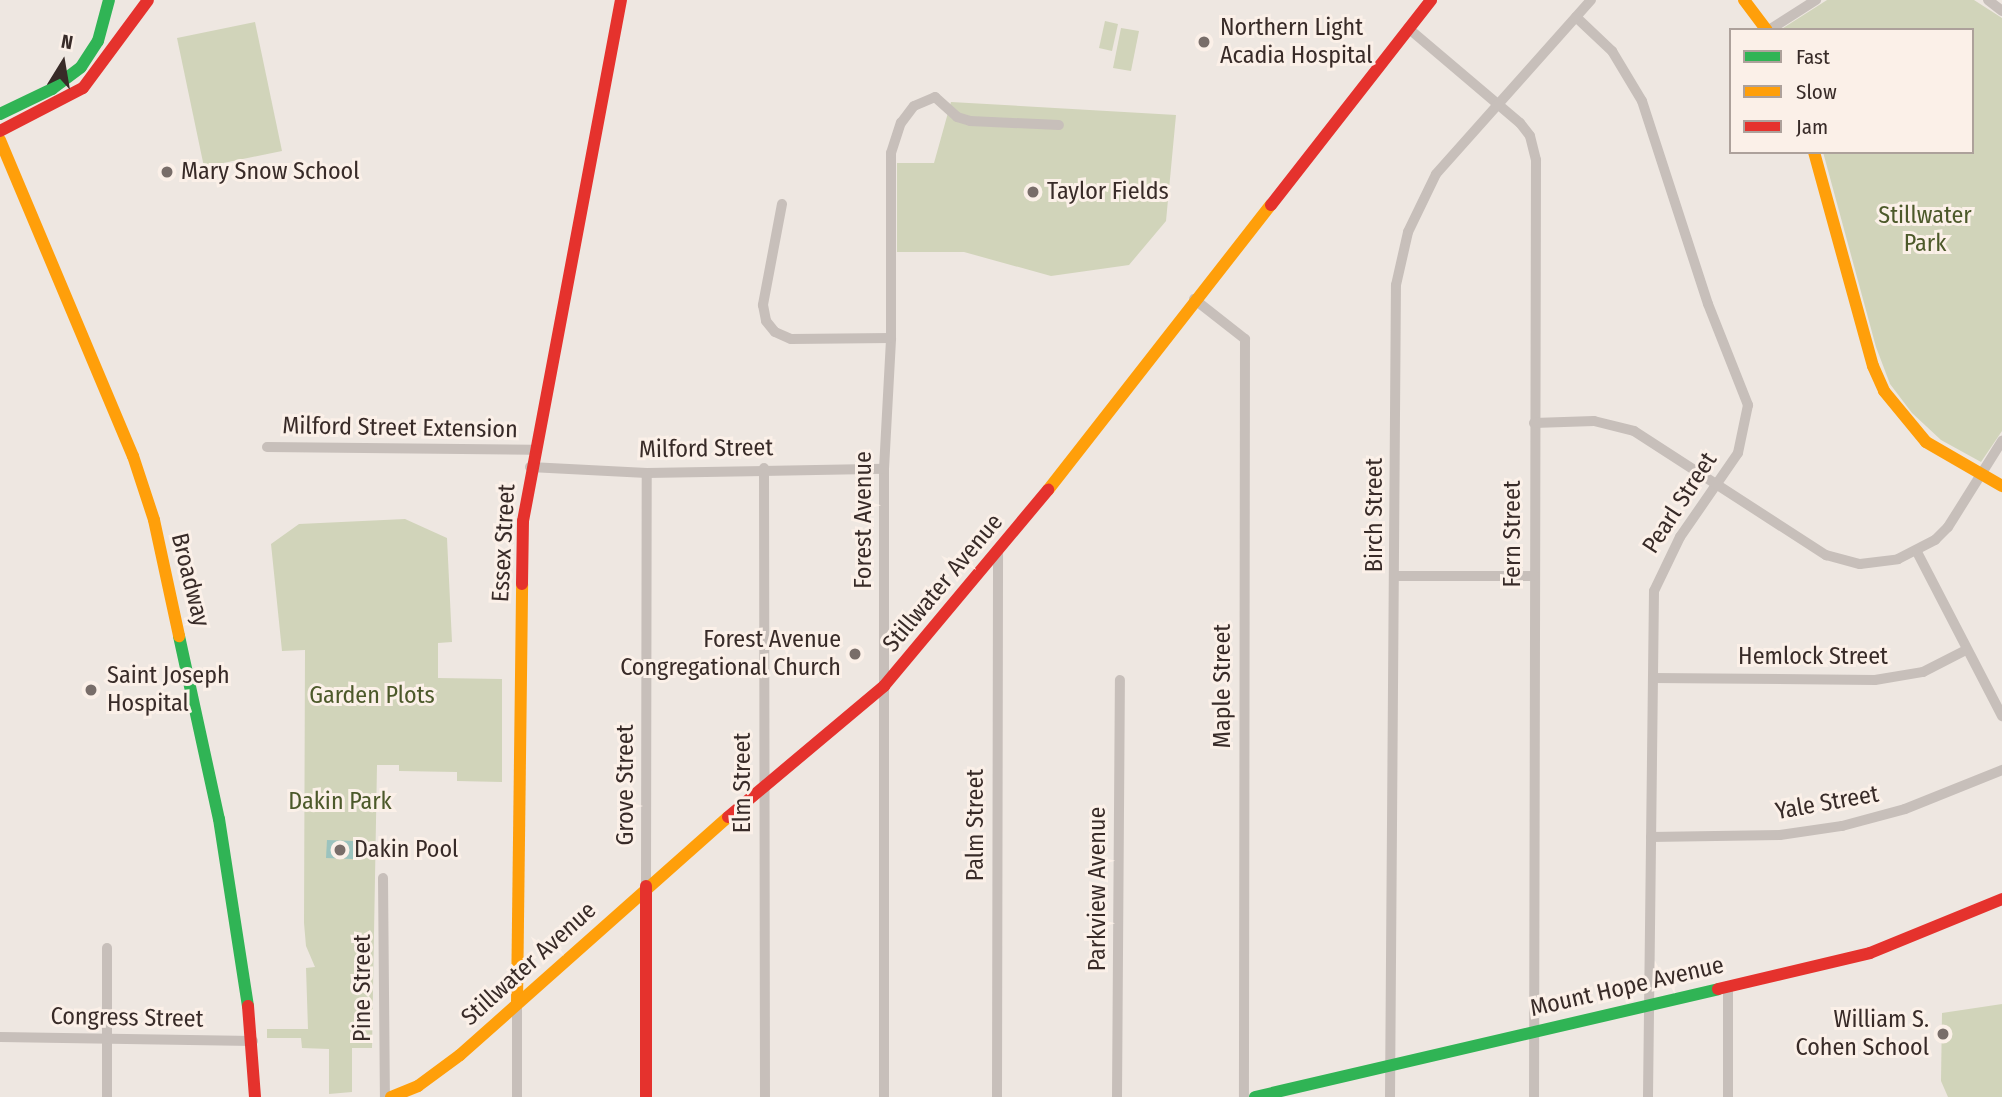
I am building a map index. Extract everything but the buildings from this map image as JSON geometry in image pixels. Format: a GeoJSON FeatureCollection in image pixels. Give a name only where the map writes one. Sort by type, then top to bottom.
{"type":"FeatureCollection","features":[{"type":"Feature","properties":{"kind":"main road"},"geometry":{"type":"LineString","coordinates":[[0,114],[75,73],[98,41],[109,0]]}},
{"type":"Feature","properties":{"kind":"main road"},"geometry":{"type":"LineString","coordinates":[[0,131],[52,108],[83,88],[148,0]]}},
{"type":"Feature","properties":{"kind":"main road","name":"Essex Street"},"geometry":{"type":"LineString","coordinates":[[517,1003],[523,521],[533,450],[621,0]]}},
{"type":"Feature","properties":{"kind":"main road","name":"Stillwater Avenue"},"geometry":{"type":"LineString","coordinates":[[391,1097],[434,1076],[646,886],[764,792],[884,686],[998,553],[1194,299],[1431,0]]}},
{"type":"Feature","properties":{"kind":"main road"},"geometry":{"type":"LineString","coordinates":[[1744,0],[1766,28]]}},
{"type":"Feature","properties":{"kind":"main road","name":"Broadway"},"geometry":{"type":"LineString","coordinates":[[0,140],[133,456],[154,520],[211,776],[253,1041],[255,1097]]}},
{"type":"Feature","properties":{"kind":"main road"},"geometry":{"type":"LineString","coordinates":[[1815,154],[1873,366],[1884,391],[1926,442],[2002,486]]}},
{"type":"Feature","properties":{"kind":"main road","name":"Grove Street"},"geometry":{"type":"LineString","coordinates":[[646,886],[646,1097]]}},
{"type":"Feature","properties":{"kind":"main road","name":"Mount Hope Avenue"},"geometry":{"type":"LineString","coordinates":[[1255,1097],[1870,953],[2002,899]]}},
{"type":"Feature","properties":{"kind":"street","name":"Birch Street"},"geometry":{"type":"LineString","coordinates":[[1390,1097],[1397,280],[1408,232],[1436,174],[1591,0]]}},
{"type":"Feature","properties":{"kind":"street"},"geometry":{"type":"LineString","coordinates":[[1771,28],[1816,0]]}},
{"type":"Feature","properties":{"kind":"street"},"geometry":{"type":"LineString","coordinates":[[1988,0],[2002,11]]}},
{"type":"Feature","properties":{"kind":"street","name":"Pearl Street"},"geometry":{"type":"LineString","coordinates":[[1576,17],[1618,59],[1642,101],[1708,304],[1748,405],[1738,453],[1719,485],[1680,537],[1654,592],[1648,1097]]}},
{"type":"Feature","properties":{"kind":"street","name":"Fern Street"},"geometry":{"type":"LineString","coordinates":[[1408,27],[1497,103],[1530,136],[1536,160],[1534,1097]]}},
{"type":"Feature","properties":{"kind":"street","name":"Forest Avenue"},"geometry":{"type":"LineString","coordinates":[[884,1097],[884,469],[891,338],[891,153],[901,123],[914,106],[935,97],[957,117],[970,121],[1059,125]]}},
{"type":"Feature","properties":{"kind":"street"},"geometry":{"type":"LineString","coordinates":[[782,204],[763,305],[766,321],[775,331],[791,339],[891,338]]}},
{"type":"Feature","properties":{"kind":"street","name":"Maple Street"},"geometry":{"type":"LineString","coordinates":[[1194,299],[1245,339],[1244,1097]]}},
{"type":"Feature","properties":{"kind":"street"},"geometry":{"type":"LineString","coordinates":[[1534,423],[1613,424],[1634,431],[1826,555],[1843,561],[1876,564],[1917,552],[1948,527],[2002,442]]}},
{"type":"Feature","properties":{"kind":"street","name":"Milford Street Extension"},"geometry":{"type":"LineString","coordinates":[[267,447],[533,450]]}},
{"type":"Feature","properties":{"kind":"street","name":"Milford Street"},"geometry":{"type":"LineString","coordinates":[[530,467],[647,472],[764,468],[884,469]]}},
{"type":"Feature","properties":{"kind":"street","name":"Elm Street"},"geometry":{"type":"LineString","coordinates":[[764,468],[765,1097]]}},
{"type":"Feature","properties":{"kind":"street","name":"Grove Street"},"geometry":{"type":"LineString","coordinates":[[646,886],[647,472]]}},
{"type":"Feature","properties":{"kind":"street"},"geometry":{"type":"LineString","coordinates":[[1917,552],[2002,716]]}},
{"type":"Feature","properties":{"kind":"street","name":"Palm Street"},"geometry":{"type":"LineString","coordinates":[[997,1097],[998,553]]}},
{"type":"Feature","properties":{"kind":"street"},"geometry":{"type":"LineString","coordinates":[[1396,576],[1534,576]]}},
{"type":"Feature","properties":{"kind":"street","name":"Hemlock Street"},"geometry":{"type":"LineString","coordinates":[[1653,678],[1875,680],[1923,672],[1966,650]]}},
{"type":"Feature","properties":{"kind":"street","name":"Parkview Avenue"},"geometry":{"type":"LineString","coordinates":[[1117,1097],[1120,680]]}},
{"type":"Feature","properties":{"kind":"street","name":"Yale Street"},"geometry":{"type":"LineString","coordinates":[[1651,837],[1780,835],[1842,827],[1906,809],[2002,770]]}},
{"type":"Feature","properties":{"kind":"street","name":"Pine Street"},"geometry":{"type":"LineString","coordinates":[[383,878],[385,1097]]}},
{"type":"Feature","properties":{"kind":"street"},"geometry":{"type":"LineString","coordinates":[[107,948],[107,1097]]}},
{"type":"Feature","properties":{"kind":"street"},"geometry":{"type":"LineString","coordinates":[[1728,986],[1728,1097]]}},
{"type":"Feature","properties":{"kind":"street","name":"Essex Street"},"geometry":{"type":"LineString","coordinates":[[517,1003],[517,1097]]}},
{"type":"Feature","properties":{"kind":"street","name":"Congress Street"},"geometry":{"type":"LineString","coordinates":[[0,1037],[253,1041]]}},
{"type":"Feature","properties":{"kind":"green space","name":"Stillwater Park"},"geometry":{"type":"Polygon","coordinates":[[[1827,0],[1974,0],[2002,18],[2002,431],[1981,462],[1941,440],[1912,413],[1890,384],[1876,347],[1824,154],[1974,154],[1974,28],[1783,28],[1827,0]]]}},
{"type":"Feature","properties":{"kind":"green space"},"geometry":{"type":"Polygon","coordinates":[[[1105,21],[1118,24],[1112,51],[1099,48],[1105,21]]]}},
{"type":"Feature","properties":{"kind":"green space"},"geometry":{"type":"Polygon","coordinates":[[[255,22],[282,151],[204,167],[177,38],[255,22]]]}},
{"type":"Feature","properties":{"kind":"green space"},"geometry":{"type":"Polygon","coordinates":[[[1121,28],[1139,31],[1131,71],[1113,68],[1121,28]]]}},
{"type":"Feature","properties":{"kind":"green space","name":"Taylor Fields"},"geometry":{"type":"Polygon","coordinates":[[[951,102],[1176,115],[1166,221],[1129,265],[1051,276],[964,252],[897,252],[897,163],[934,163],[951,102]]]}},
{"type":"Feature","properties":{"kind":"green space"},"geometry":{"type":"Polygon","coordinates":[[[405,519],[447,538],[452,642],[438,643],[438,678],[502,679],[502,782],[457,781],[457,772],[399,771],[399,765],[377,765],[372,1048],[352,1048],[352,1092],[329,1094],[329,1049],[302,1048],[301,1038],[267,1038],[267,1029],[308,1029],[306,968],[315,967],[306,946],[304,923],[305,650],[282,651],[271,544],[299,524],[405,519]]]}},
{"type":"Feature","properties":{"kind":"green space"},"geometry":{"type":"Polygon","coordinates":[[[2002,1004],[2002,1097],[1948,1097],[1941,1081],[1942,1013],[2002,1004]]]}},
{"type":"Feature","properties":{"kind":"water","name":"Dakin Pool"},"geometry":{"type":"Polygon","coordinates":[[[327,840],[354,841],[353,859],[326,858],[327,840]]]}},
{"type":"Feature","properties":{"kind":"traffic: fast"},"geometry":{"type":"LineString","coordinates":[[0,114],[52,89],[81,67],[98,41],[109,0]]}},
{"type":"Feature","properties":{"kind":"traffic: fast"},"geometry":{"type":"LineString","coordinates":[[179,636],[219,819],[248,1006]]}},
{"type":"Feature","properties":{"kind":"traffic: fast"},"geometry":{"type":"LineString","coordinates":[[1255,1097],[1718,989]]}},
{"type":"Feature","properties":{"kind":"traffic: slow"},"geometry":{"type":"LineString","coordinates":[[1744,0],[1765,28]]}},
{"type":"Feature","properties":{"kind":"traffic: slow"},"geometry":{"type":"LineString","coordinates":[[0,140],[133,456],[154,520],[179,636]]}},
{"type":"Feature","properties":{"kind":"traffic: slow"},"geometry":{"type":"LineString","coordinates":[[1815,154],[1873,366],[1884,391],[1926,442],[2002,486]]}},
{"type":"Feature","properties":{"kind":"traffic: slow"},"geometry":{"type":"LineString","coordinates":[[1048,490],[1271,205]]}},
{"type":"Feature","properties":{"kind":"traffic: slow"},"geometry":{"type":"LineString","coordinates":[[517,1003],[522,584]]}},
{"type":"Feature","properties":{"kind":"traffic: slow"},"geometry":{"type":"LineString","coordinates":[[391,1097],[418,1086],[460,1055],[728,817]]}},
{"type":"Feature","properties":{"kind":"traffic: jam"},"geometry":{"type":"LineString","coordinates":[[0,131],[83,88],[148,0]]}},
{"type":"Feature","properties":{"kind":"traffic: jam"},"geometry":{"type":"LineString","coordinates":[[522,584],[523,521],[621,0]]}},
{"type":"Feature","properties":{"kind":"traffic: jam"},"geometry":{"type":"LineString","coordinates":[[1271,205],[1431,0]]}},
{"type":"Feature","properties":{"kind":"traffic: jam"},"geometry":{"type":"LineString","coordinates":[[728,817],[884,686],[1048,490]]}},
{"type":"Feature","properties":{"kind":"traffic: jam"},"geometry":{"type":"LineString","coordinates":[[646,886],[646,1097]]}},
{"type":"Feature","properties":{"kind":"traffic: jam"},"geometry":{"type":"LineString","coordinates":[[1718,989],[1870,953],[2002,899]]}},
{"type":"Feature","properties":{"kind":"traffic: jam"},"geometry":{"type":"LineString","coordinates":[[248,1006],[255,1097]]}},
{"type":"Feature","properties":{"kind":"place","name":"Northern Light Acadia Hospital"},"geometry":{"type":"Point","coordinates":[1204,42]}},
{"type":"Feature","properties":{"kind":"place","name":"Mary Snow School"},"geometry":{"type":"Point","coordinates":[167,172]}},
{"type":"Feature","properties":{"kind":"place","name":"Taylor Fields"},"geometry":{"type":"Point","coordinates":[1033,192]}},
{"type":"Feature","properties":{"kind":"place","name":"Forest Avenue Congregational Church"},"geometry":{"type":"Point","coordinates":[855,654]}},
{"type":"Feature","properties":{"kind":"place","name":"Saint Joseph Hospital"},"geometry":{"type":"Point","coordinates":[91,690]}},
{"type":"Feature","properties":{"kind":"place","name":"Dakin Pool"},"geometry":{"type":"Point","coordinates":[340,850]}},
{"type":"Feature","properties":{"kind":"place","name":"William S. Cohen School"},"geometry":{"type":"Point","coordinates":[1943,1034]}},
{"type":"Feature","properties":{"kind":"park label","name":"Garden Plots"},"geometry":{"type":"Point","coordinates":[372,696]}},
{"type":"Feature","properties":{"kind":"park label","name":"Dakin Park"},"geometry":{"type":"Point","coordinates":[340,802]}}]}
